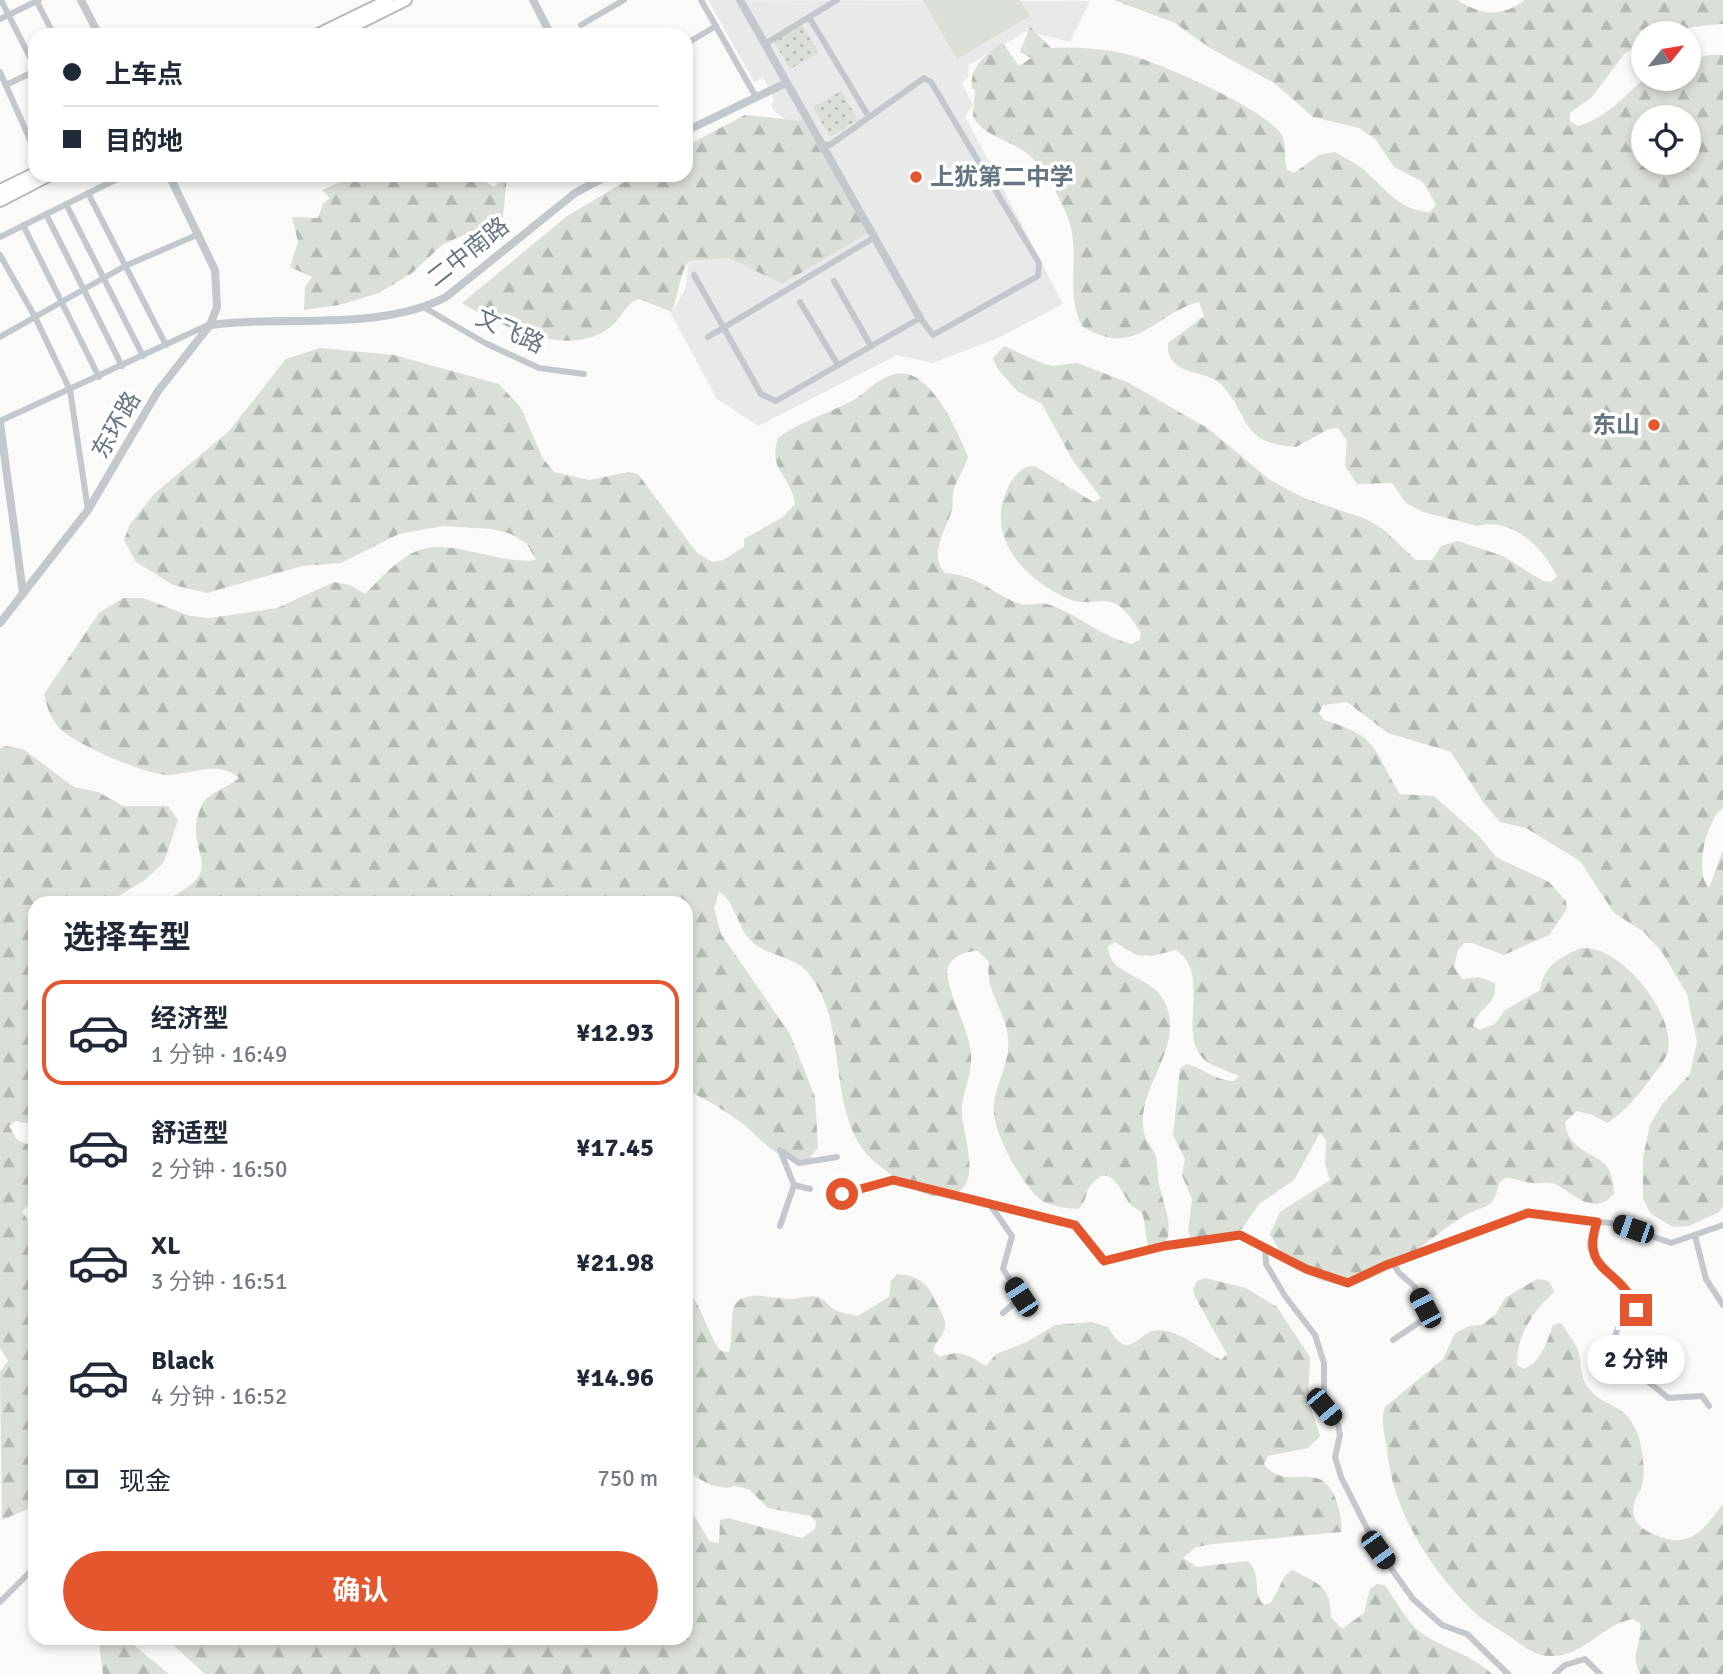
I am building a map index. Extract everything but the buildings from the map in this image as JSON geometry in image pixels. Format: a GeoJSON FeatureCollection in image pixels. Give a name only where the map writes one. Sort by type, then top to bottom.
{"type":"FeatureCollection","features":[{"type":"Feature","properties":{"kind":"main road"},"geometry":{"type":"LineString","coordinates":[[330,28],[388,0]]}},
{"type":"Feature","properties":{"kind":"main road"},"geometry":{"type":"LineString","coordinates":[[350,28],[406,0]]}},
{"type":"Feature","properties":{"kind":"main road"},"geometry":{"type":"LineString","coordinates":[[1,197],[28,178]]}},
{"type":"Feature","properties":{"kind":"main road"},"geometry":{"type":"LineString","coordinates":[[1,197],[34,182]]}},
{"type":"Feature","properties":{"kind":"street"},"geometry":{"type":"LineString","coordinates":[[1,0],[28,54]]}},
{"type":"Feature","properties":{"kind":"street"},"geometry":{"type":"LineString","coordinates":[[0,19],[37,0],[51,28]]}},
{"type":"Feature","properties":{"kind":"street"},"geometry":{"type":"LineString","coordinates":[[81,0],[95,28]]}},
{"type":"Feature","properties":{"kind":"street"},"geometry":{"type":"LineString","coordinates":[[533,0],[547,28]]}},
{"type":"Feature","properties":{"kind":"street"},"geometry":{"type":"LineString","coordinates":[[581,25],[624,0]]}},
{"type":"Feature","properties":{"kind":"street"},"geometry":{"type":"LineString","coordinates":[[701,0],[756,97]]}},
{"type":"Feature","properties":{"kind":"street"},"geometry":{"type":"LineString","coordinates":[[740,0],[786,83],[920,318],[933,335],[1038,276],[1038,263],[931,82],[924,78],[830,145],[821,144]]}},
{"type":"Feature","properties":{"kind":"street"},"geometry":{"type":"LineString","coordinates":[[765,44],[837,0]]}},
{"type":"Feature","properties":{"kind":"street"},"geometry":{"type":"LineString","coordinates":[[809,17],[869,117]]}},
{"type":"Feature","properties":{"kind":"street"},"geometry":{"type":"LineString","coordinates":[[693,40],[716,26]]}},
{"type":"Feature","properties":{"kind":"street"},"geometry":{"type":"LineString","coordinates":[[0,72],[28,135]]}},
{"type":"Feature","properties":{"kind":"street"},"geometry":{"type":"LineString","coordinates":[[6,85],[28,73]]}},
{"type":"Feature","properties":{"kind":"street"},"geometry":{"type":"LineString","coordinates":[[693,128],[786,83]]}},
{"type":"Feature","properties":{"kind":"street"},"geometry":{"type":"LineString","coordinates":[[0,237],[111,182]]}},
{"type":"Feature","properties":{"kind":"street","name":"东环路"},"geometry":{"type":"LineString","coordinates":[[0,623],[88,510],[158,391],[210,325],[217,307],[215,270],[173,182]]}},
{"type":"Feature","properties":{"kind":"street","name":"二中南路"},"geometry":{"type":"LineString","coordinates":[[210,325],[254,319],[369,317],[425,308],[446,297],[575,193],[596,182]]}},
{"type":"Feature","properties":{"kind":"street"},"geometry":{"type":"LineString","coordinates":[[88,193],[166,345]]}},
{"type":"Feature","properties":{"kind":"street"},"geometry":{"type":"LineString","coordinates":[[66,204],[143,356]]}},
{"type":"Feature","properties":{"kind":"street"},"geometry":{"type":"LineString","coordinates":[[46,214],[122,366]]}},
{"type":"Feature","properties":{"kind":"street"},"geometry":{"type":"LineString","coordinates":[[23,225],[99,377]]}},
{"type":"Feature","properties":{"kind":"street"},"geometry":{"type":"LineString","coordinates":[[0,337],[125,266],[199,234]]}},
{"type":"Feature","properties":{"kind":"street"},"geometry":{"type":"LineString","coordinates":[[708,337],[875,237]]}},
{"type":"Feature","properties":{"kind":"street"},"geometry":{"type":"LineString","coordinates":[[0,255],[70,390],[88,510]]}},
{"type":"Feature","properties":{"kind":"street"},"geometry":{"type":"LineString","coordinates":[[694,275],[761,394],[776,401],[920,318]]}},
{"type":"Feature","properties":{"kind":"street"},"geometry":{"type":"LineString","coordinates":[[834,281],[872,346]]}},
{"type":"Feature","properties":{"kind":"street"},"geometry":{"type":"LineString","coordinates":[[800,302],[838,365]]}},
{"type":"Feature","properties":{"kind":"street","name":"文飞路"},"geometry":{"type":"LineString","coordinates":[[425,308],[485,343],[539,368],[584,374]]}},
{"type":"Feature","properties":{"kind":"street"},"geometry":{"type":"LineString","coordinates":[[23,593],[0,422],[210,325]]}},
{"type":"Feature","properties":{"kind":"street"},"geometry":{"type":"LineString","coordinates":[[780,1226],[794,1185],[780,1150],[799,1163],[837,1157]]}},
{"type":"Feature","properties":{"kind":"street"},"geometry":{"type":"LineString","coordinates":[[842,1194],[893,1180],[1075,1225],[1104,1261],[1164,1246],[1240,1235],[1306,1269],[1348,1283],[1393,1263],[1528,1213],[1618,1224],[1671,1244],[1723,1225]]}},
{"type":"Feature","properties":{"kind":"street"},"geometry":{"type":"LineString","coordinates":[[794,1185],[810,1188]]}},
{"type":"Feature","properties":{"kind":"street"},"geometry":{"type":"LineString","coordinates":[[991,1206],[1012,1236],[1003,1269],[1021,1297],[1003,1314]]}},
{"type":"Feature","properties":{"kind":"street"},"geometry":{"type":"LineString","coordinates":[[1597,1222],[1590,1242],[1593,1256],[1632,1297],[1636,1310],[1617,1328],[1615,1337],[1629,1367],[1668,1398],[1702,1396],[1709,1406]]}},
{"type":"Feature","properties":{"kind":"street"},"geometry":{"type":"LineString","coordinates":[[1695,1236],[1706,1279],[1723,1305]]}},
{"type":"Feature","properties":{"kind":"street"},"geometry":{"type":"LineString","coordinates":[[1265,1248],[1266,1264],[1285,1296],[1315,1335],[1324,1363],[1324,1407],[1338,1424],[1340,1435],[1335,1457],[1340,1477],[1378,1550],[1413,1599],[1442,1625],[1467,1634],[1508,1674]]}},
{"type":"Feature","properties":{"kind":"street"},"geometry":{"type":"LineString","coordinates":[[1393,1263],[1413,1286],[1425,1308],[1421,1321],[1393,1340]]}},
{"type":"Feature","properties":{"kind":"street"},"geometry":{"type":"LineString","coordinates":[[0,1602],[28,1574]]}},
{"type":"Feature","properties":{"kind":"street"},"geometry":{"type":"LineString","coordinates":[[1555,1674],[1565,1665],[1585,1658],[1600,1674]]}},
{"type":"Feature","properties":{"kind":"shaded area","name":"上犹第二中学"},"geometry":{"type":"Polygon","coordinates":[[[708,0],[1090,1],[1070,42],[1027,31],[969,65],[968,78],[962,83],[973,105],[965,116],[1063,304],[996,339],[933,363],[897,355],[758,426],[717,399],[671,314],[685,290],[689,261],[730,258],[782,284],[803,121],[785,119],[774,111],[771,105],[774,99],[763,78],[754,82],[708,0]]]}},
{"type":"Feature","properties":{"kind":"green space"},"geometry":{"type":"Polygon","coordinates":[[[923,0],[1020,0],[1030,16],[957,59],[923,0]]]}},
{"type":"Feature","properties":{"kind":"green space"},"geometry":{"type":"Polygon","coordinates":[[[1114,0],[1457,0],[1474,9],[1499,12],[1525,0],[1723,0],[1723,24],[1701,26],[1701,21],[1631,21],[1631,50],[1625,53],[1592,97],[1570,113],[1570,121],[1578,126],[1598,118],[1631,91],[1701,91],[1701,58],[1723,55],[1723,808],[1707,834],[1702,859],[1702,870],[1709,888],[1723,850],[1723,1206],[1719,1212],[1689,1226],[1673,1227],[1651,1214],[1643,1199],[1643,1157],[1650,1125],[1662,1104],[1690,1074],[1697,1042],[1687,994],[1662,952],[1644,932],[1614,913],[1580,861],[1526,828],[1500,822],[1483,802],[1451,752],[1388,733],[1347,702],[1323,705],[1319,713],[1324,720],[1366,739],[1379,756],[1400,794],[1434,796],[1479,836],[1496,857],[1549,882],[1566,901],[1567,909],[1549,935],[1504,955],[1472,943],[1464,943],[1458,950],[1454,967],[1462,979],[1479,977],[1495,983],[1494,996],[1473,1026],[1480,1030],[1495,1024],[1505,1010],[1540,990],[1547,970],[1554,963],[1583,948],[1598,950],[1613,958],[1642,984],[1663,1018],[1668,1035],[1668,1050],[1663,1062],[1639,1093],[1607,1123],[1593,1115],[1577,1111],[1565,1122],[1569,1136],[1577,1146],[1598,1159],[1609,1170],[1614,1194],[1606,1201],[1591,1204],[1552,1183],[1529,1183],[1505,1178],[1499,1183],[1494,1199],[1488,1206],[1461,1218],[1377,1276],[1342,1284],[1324,1281],[1305,1272],[1285,1256],[1270,1234],[1280,1212],[1330,1180],[1325,1164],[1326,1140],[1320,1133],[1294,1180],[1259,1204],[1242,1229],[1195,1247],[1188,1232],[1192,1199],[1182,1175],[1185,1159],[1173,1135],[1180,1069],[1186,1064],[1227,1080],[1234,1081],[1239,1076],[1208,1063],[1195,1045],[1192,973],[1186,960],[1176,950],[1152,956],[1136,955],[1115,942],[1108,947],[1110,957],[1116,965],[1155,989],[1168,1010],[1168,1042],[1143,1117],[1145,1136],[1156,1157],[1169,1230],[1163,1246],[1155,1252],[1148,1248],[1143,1215],[1131,1205],[1110,1177],[1098,1178],[1089,1188],[1081,1206],[1073,1209],[1045,1203],[1037,1197],[1016,1169],[998,1132],[994,1111],[996,1092],[1007,1057],[1008,1038],[992,991],[989,962],[978,951],[958,956],[951,962],[947,972],[971,1054],[971,1067],[962,1106],[969,1157],[967,1182],[960,1191],[948,1195],[928,1195],[891,1174],[860,1146],[847,1116],[833,1032],[820,992],[803,968],[764,950],[750,940],[732,907],[719,892],[714,908],[721,934],[790,1034],[815,1097],[818,1148],[807,1162],[780,1155],[730,1114],[693,1094],[693,896],[173,896],[196,880],[201,870],[196,824],[201,807],[213,794],[239,778],[231,772],[213,769],[167,775],[126,764],[67,735],[49,712],[44,694],[99,613],[123,598],[143,598],[190,616],[210,618],[277,608],[334,582],[350,585],[365,594],[404,558],[432,547],[461,549],[522,561],[536,560],[527,544],[511,534],[492,529],[443,526],[399,534],[341,563],[302,566],[207,593],[173,585],[136,562],[124,540],[130,524],[154,494],[229,431],[286,359],[320,348],[394,355],[499,384],[521,408],[542,457],[554,472],[589,480],[629,472],[638,474],[697,553],[713,562],[723,560],[744,547],[744,539],[783,517],[795,504],[790,487],[778,466],[775,449],[778,438],[850,402],[883,379],[895,374],[908,374],[931,390],[941,403],[968,457],[954,489],[952,510],[938,550],[940,566],[945,573],[968,577],[1018,603],[1050,605],[1132,644],[1140,640],[1141,632],[1120,606],[1106,601],[1074,601],[1058,594],[1028,572],[1007,543],[1001,510],[1009,484],[1026,467],[1035,466],[1093,502],[1101,498],[1072,459],[1042,404],[1017,391],[997,368],[993,358],[1004,346],[1044,364],[1053,366],[1077,363],[1127,382],[1209,429],[1270,480],[1304,498],[1366,519],[1383,529],[1416,560],[1432,560],[1441,546],[1458,541],[1503,556],[1543,581],[1551,582],[1557,576],[1544,555],[1514,530],[1490,524],[1477,526],[1423,512],[1406,503],[1392,483],[1357,484],[1345,466],[1347,441],[1338,428],[1329,429],[1296,447],[1278,445],[1255,434],[1222,385],[1180,367],[1173,362],[1169,354],[1168,343],[1204,316],[1199,302],[1131,337],[1101,335],[1082,326],[1074,298],[1073,240],[1070,225],[1054,189],[1030,156],[991,134],[973,116],[975,89],[972,89],[972,81],[976,68],[1002,42],[1019,66],[1031,58],[1020,52],[1030,27],[1051,48],[1108,50],[1141,58],[1209,87],[1255,112],[1281,134],[1287,170],[1294,173],[1319,155],[1335,152],[1360,167],[1391,196],[1408,207],[1430,212],[1436,205],[1423,182],[1394,167],[1375,139],[1359,128],[1313,117],[1274,83],[1210,48],[1175,23],[1114,0]]]}},
{"type":"Feature","properties":{"kind":"green space"},"geometry":{"type":"Polygon","coordinates":[[[801,23],[819,53],[790,69],[773,40],[801,23]]]}},
{"type":"Feature","properties":{"kind":"green space"},"geometry":{"type":"Polygon","coordinates":[[[841,91],[858,120],[830,137],[813,107],[841,91]]]}},
{"type":"Feature","properties":{"kind":"green space"},"geometry":{"type":"Polygon","coordinates":[[[745,115],[803,121],[868,233],[782,284],[730,258],[689,261],[683,271],[672,312],[639,299],[629,305],[609,328],[592,337],[554,340],[534,336],[495,321],[462,303],[567,216],[624,182],[693,182],[693,142],[745,115]]]}},
{"type":"Feature","properties":{"kind":"green space"},"geometry":{"type":"Polygon","coordinates":[[[341,182],[485,182],[494,187],[500,182],[506,182],[503,217],[442,245],[412,273],[379,293],[339,305],[304,310],[305,287],[312,277],[290,267],[298,242],[292,217],[318,218],[323,204],[330,198],[322,190],[341,182]]]}},
{"type":"Feature","properties":{"kind":"green space"},"geometry":{"type":"Polygon","coordinates":[[[6,746],[23,749],[74,787],[98,792],[123,806],[168,806],[178,820],[164,862],[145,880],[119,896],[28,896],[28,1124],[16,1121],[9,1126],[17,1140],[28,1144],[28,1207],[22,1211],[28,1221],[28,1509],[2,1520],[0,1372],[8,1361],[0,1348],[0,748],[6,746]]]}},
{"type":"Feature","properties":{"kind":"green space"},"geometry":{"type":"Polygon","coordinates":[[[897,1274],[912,1277],[923,1282],[931,1292],[945,1322],[944,1330],[933,1351],[940,1357],[954,1353],[964,1354],[986,1366],[996,1354],[1027,1342],[1055,1325],[1092,1322],[1108,1327],[1116,1339],[1129,1345],[1157,1330],[1174,1333],[1221,1360],[1227,1354],[1193,1289],[1197,1281],[1205,1278],[1246,1288],[1277,1307],[1310,1357],[1308,1399],[1320,1436],[1308,1448],[1268,1456],[1264,1464],[1270,1471],[1283,1477],[1312,1477],[1325,1483],[1337,1502],[1341,1532],[1213,1544],[1196,1547],[1183,1558],[1197,1567],[1247,1561],[1255,1571],[1258,1594],[1264,1605],[1271,1603],[1285,1576],[1292,1570],[1321,1586],[1328,1598],[1331,1617],[1342,1629],[1364,1613],[1370,1589],[1377,1584],[1385,1585],[1406,1617],[1421,1633],[1475,1661],[1492,1674],[205,1674],[174,1645],[693,1645],[693,1514],[710,1542],[719,1543],[720,1520],[728,1518],[802,1538],[815,1529],[816,1521],[810,1516],[768,1508],[750,1490],[735,1486],[727,1488],[710,1485],[693,1475],[693,1298],[716,1344],[721,1351],[729,1352],[733,1308],[746,1297],[816,1297],[835,1310],[858,1316],[889,1297],[891,1281],[897,1274]]]}},
{"type":"Feature","properties":{"kind":"green space"},"geometry":{"type":"Polygon","coordinates":[[[1537,1279],[1548,1282],[1554,1292],[1527,1325],[1520,1343],[1517,1365],[1524,1369],[1535,1362],[1543,1351],[1553,1325],[1561,1323],[1578,1350],[1587,1386],[1626,1415],[1637,1432],[1644,1474],[1633,1508],[1634,1516],[1641,1527],[1668,1539],[1686,1539],[1700,1531],[1723,1504],[1723,1674],[1640,1674],[1636,1655],[1640,1623],[1633,1619],[1621,1622],[1568,1653],[1555,1656],[1533,1652],[1481,1618],[1457,1594],[1428,1557],[1405,1516],[1390,1472],[1383,1423],[1385,1407],[1443,1359],[1455,1333],[1469,1326],[1482,1325],[1496,1314],[1505,1298],[1537,1279]]]}},
{"type":"Feature","properties":{"kind":"green space"},"geometry":{"type":"Polygon","coordinates":[[[99,1645],[134,1645],[169,1674],[103,1674],[99,1645]]]}},
{"type":"Feature","properties":{"kind":"place","name":"上犹第二中学"},"geometry":{"type":"Point","coordinates":[916,177]}},
{"type":"Feature","properties":{"kind":"place","name":"东山"},"geometry":{"type":"Point","coordinates":[1654,425]}},
{"type":"Feature","properties":{"kind":"route"},"geometry":{"type":"LineString","coordinates":[[842,1194],[893,1180],[1075,1225],[1104,1261],[1164,1246],[1240,1235],[1306,1269],[1348,1283],[1384,1266],[1528,1213],[1597,1222],[1590,1242],[1593,1256],[1632,1297],[1636,1310]]}}]}
